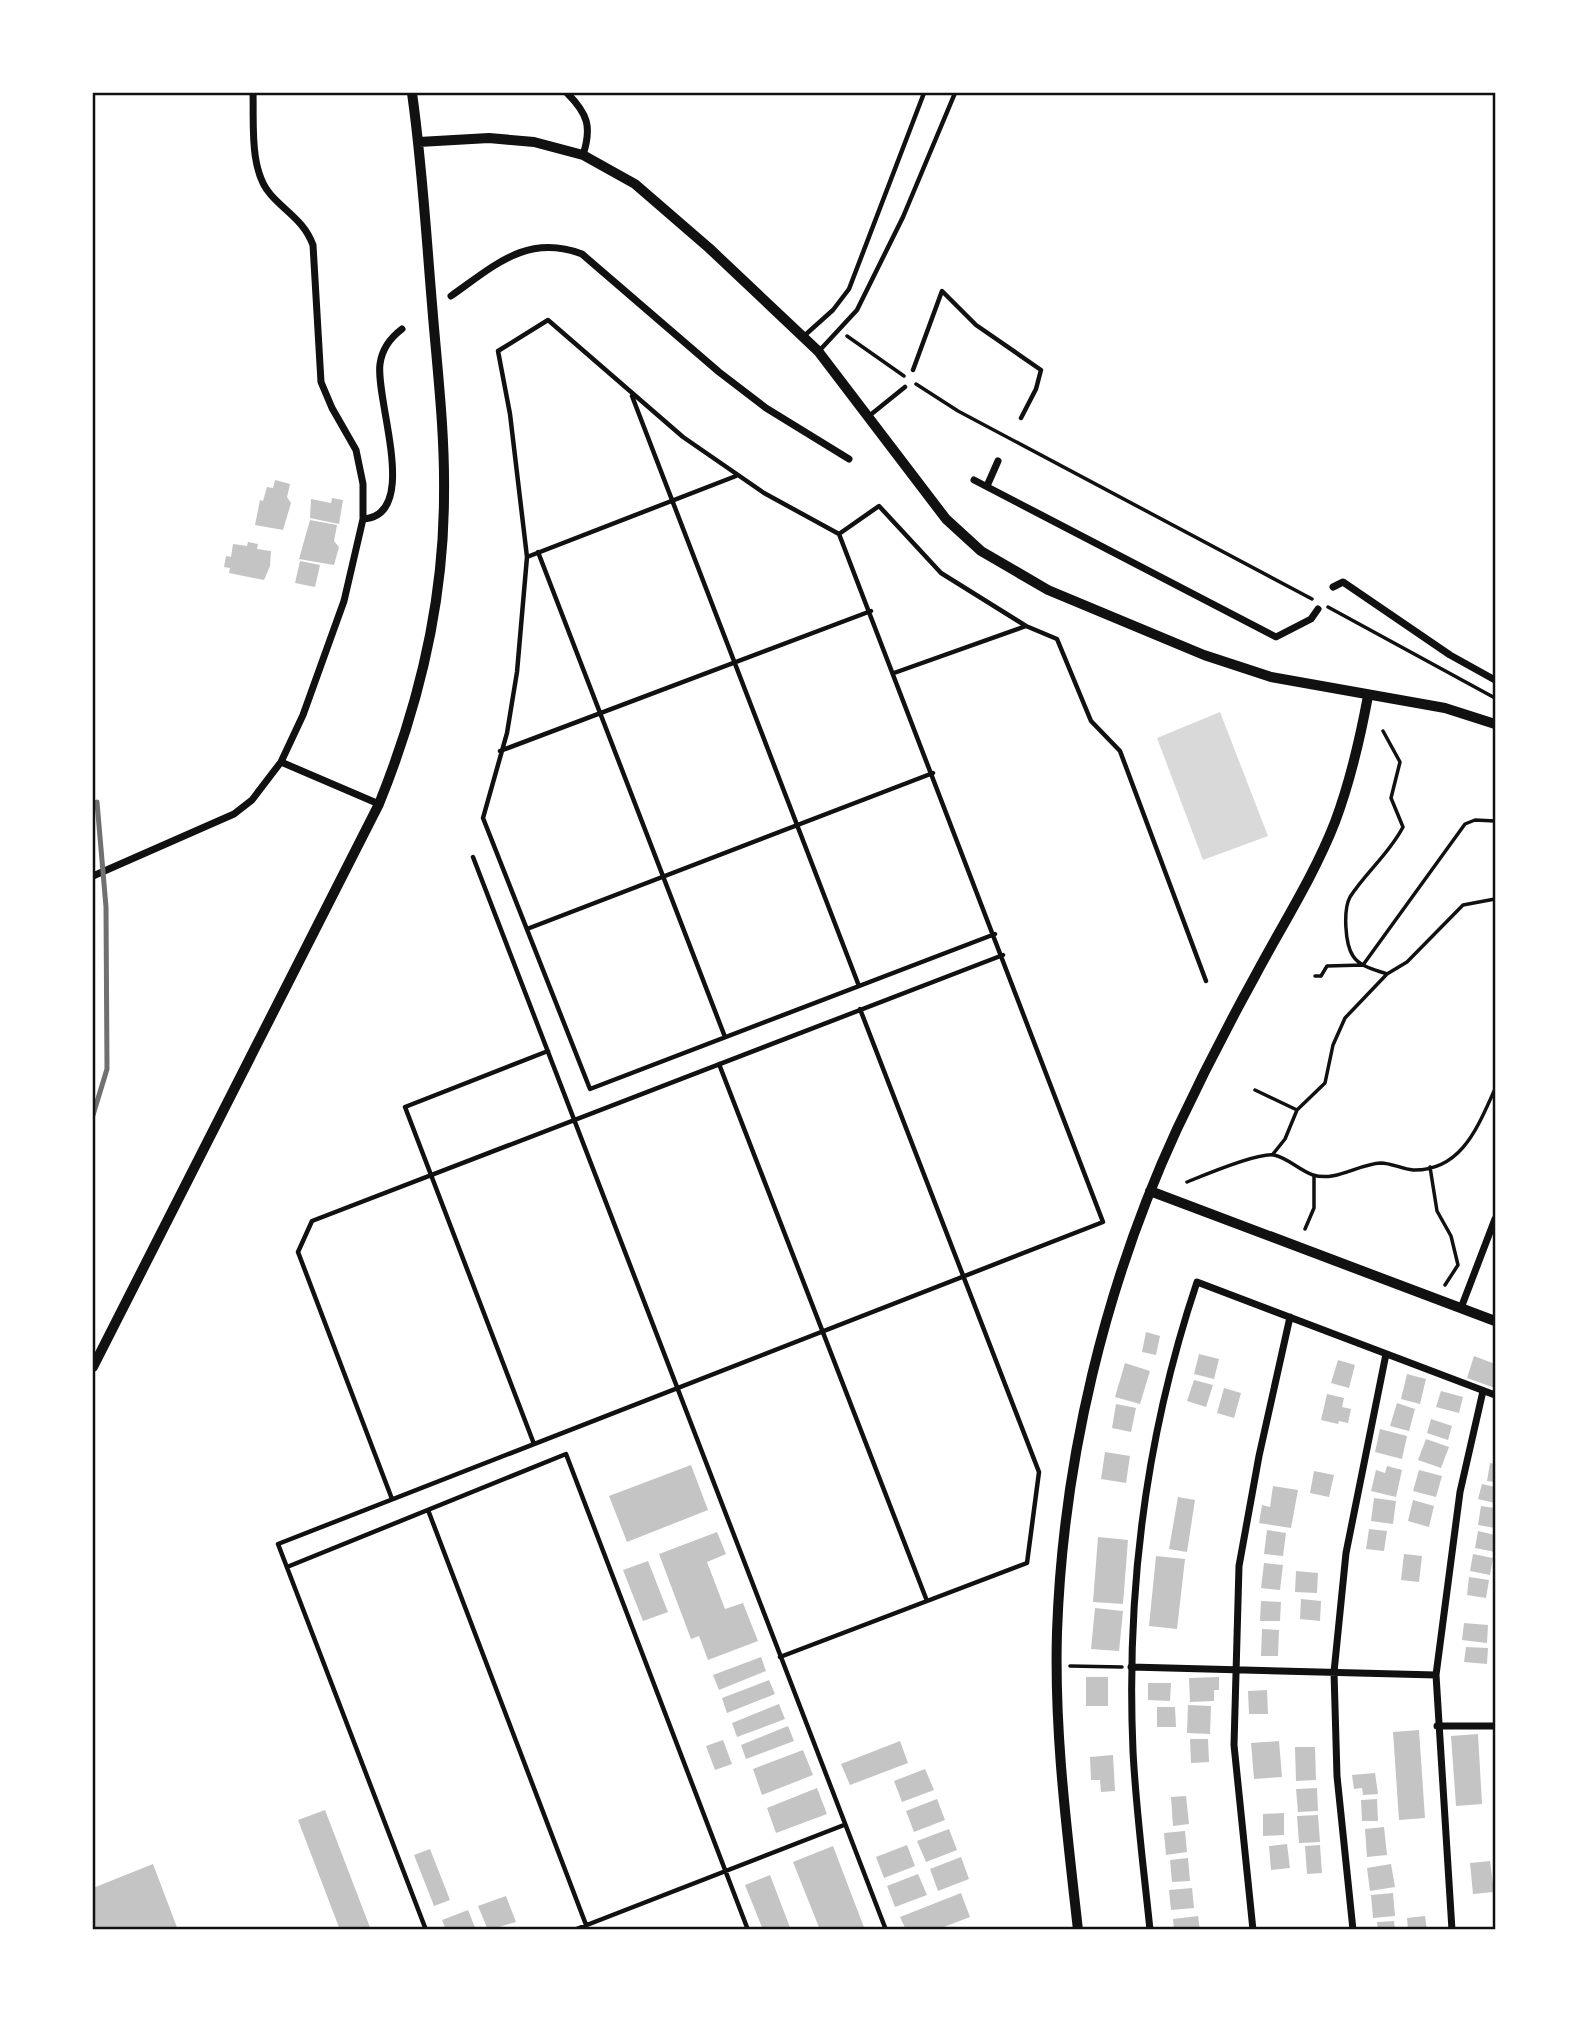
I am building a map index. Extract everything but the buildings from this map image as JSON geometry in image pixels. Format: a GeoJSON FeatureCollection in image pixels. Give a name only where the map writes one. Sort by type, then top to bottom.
{"type":"FeatureCollection","features":[{"type":"Feature","properties":{"kind":"street"},"geometry":{"type":"LineString","coordinates":[[93,876],[244,808],[281,762],[303,715],[344,600],[363,519],[363,484],[359,461],[321,382],[313,245],[304,226],[269,193],[260,178],[253,93]]}},
{"type":"Feature","properties":{"kind":"street"},"geometry":{"type":"LineString","coordinates":[[93,1367],[379,804],[398,758],[420,684],[442,556],[444,494],[442,419],[419,142],[412,93]]}},
{"type":"Feature","properties":{"kind":"street"},"geometry":{"type":"LineString","coordinates":[[567,93],[587,116],[589,137],[583,155]]}},
{"type":"Feature","properties":{"kind":"street"},"geometry":{"type":"LineString","coordinates":[[419,142],[465,138],[513,139],[583,155],[621,175],[649,195],[818,351],[946,519],[981,551],[1048,590],[1204,655],[1271,677],[1445,709],[1495,724]]}},
{"type":"Feature","properties":{"kind":"street"},"geometry":{"type":"LineString","coordinates":[[451,296],[521,251],[555,247],[582,254],[719,372],[766,408],[849,459]]}},
{"type":"Feature","properties":{"kind":"street"},"geometry":{"type":"LineString","coordinates":[[363,519],[382,513],[391,500],[390,450],[380,365],[389,342],[402,329]]}},
{"type":"Feature","properties":{"kind":"street"},"geometry":{"type":"LineString","coordinates":[[987,486],[998,461]]}},
{"type":"Feature","properties":{"kind":"street"},"geometry":{"type":"LineString","coordinates":[[974,480],[1276,637],[1311,619],[1318,609]]}},
{"type":"Feature","properties":{"kind":"street"},"geometry":{"type":"LineString","coordinates":[[1333,587],[1343,582],[1450,655],[1495,680]]}},
{"type":"Feature","properties":{"kind":"street"},"geometry":{"type":"LineString","coordinates":[[1078,1930],[1063,1806],[1057,1667],[1062,1553],[1081,1429],[1096,1357],[1150,1191],[1206,1070],[1334,823],[1356,751],[1368,696]]}},
{"type":"Feature","properties":{"kind":"street"},"geometry":{"type":"LineString","coordinates":[[281,762],[379,804]]}},
{"type":"Feature","properties":{"kind":"street"},"geometry":{"type":"LineString","coordinates":[[1150,1191],[1495,1321]]}},
{"type":"Feature","properties":{"kind":"street"},"geometry":{"type":"LineString","coordinates":[[1461,1308],[1495,1219]]}},
{"type":"Feature","properties":{"kind":"street"},"geometry":{"type":"LineString","coordinates":[[1486,1242],[1495,1246]]}},
{"type":"Feature","properties":{"kind":"street"},"geometry":{"type":"LineString","coordinates":[[1150,1930],[1133,1753],[1131,1667],[1141,1513],[1176,1344],[1197,1282],[1495,1395]]}},
{"type":"Feature","properties":{"kind":"street"},"geometry":{"type":"LineString","coordinates":[[1253,1930],[1234,1745],[1239,1566],[1259,1456],[1290,1317]]}},
{"type":"Feature","properties":{"kind":"street"},"geometry":{"type":"LineString","coordinates":[[1353,1930],[1337,1776],[1334,1672],[1346,1553],[1386,1354]]}},
{"type":"Feature","properties":{"kind":"street"},"geometry":{"type":"LineString","coordinates":[[1452,1930],[1437,1726],[1436,1675],[1460,1492],[1483,1391]]}},
{"type":"Feature","properties":{"kind":"street"},"geometry":{"type":"LineString","coordinates":[[1131,1667],[1436,1675]]}},
{"type":"Feature","properties":{"kind":"street"},"geometry":{"type":"LineString","coordinates":[[1437,1726],[1495,1726]]}},
{"type":"Feature","properties":{"kind":"lane"},"geometry":{"type":"LineString","coordinates":[[803,336],[833,310],[849,289],[924,93]]}},
{"type":"Feature","properties":{"kind":"lane"},"geometry":{"type":"LineString","coordinates":[[818,351],[857,310],[878,270],[955,93]]}},
{"type":"Feature","properties":{"kind":"lane"},"geometry":{"type":"LineString","coordinates":[[913,370],[942,291],[976,325],[1041,370],[1036,389],[1021,418]]}},
{"type":"Feature","properties":{"kind":"lane"},"geometry":{"type":"LineString","coordinates":[[426,1930],[278,1544],[1103,1222],[995,934],[839,534],[736,475],[632,395],[548,320],[498,351],[514,440],[527,557],[517,672],[507,733],[484,818],[590,1089],[995,934]]}},
{"type":"Feature","properties":{"kind":"lane"},"geometry":{"type":"LineString","coordinates":[[869,416],[905,387]]}},
{"type":"Feature","properties":{"kind":"lane"},"geometry":{"type":"LineString","coordinates":[[632,395],[859,986]]}},
{"type":"Feature","properties":{"kind":"lane"},"geometry":{"type":"LineString","coordinates":[[527,557],[736,475]]}},
{"type":"Feature","properties":{"kind":"lane"},"geometry":{"type":"LineString","coordinates":[[839,534],[879,506],[941,573],[1026,626],[1057,639],[1091,721],[1120,751],[1206,981]]}},
{"type":"Feature","properties":{"kind":"lane"},"geometry":{"type":"LineString","coordinates":[[538,552],[725,1037]]}},
{"type":"Feature","properties":{"kind":"lane"},"geometry":{"type":"LineString","coordinates":[[500,751],[871,611]]}},
{"type":"Feature","properties":{"kind":"lane"},"geometry":{"type":"LineString","coordinates":[[894,673],[1026,626]]}},
{"type":"Feature","properties":{"kind":"lane"},"geometry":{"type":"LineString","coordinates":[[527,929],[933,773]]}},
{"type":"Feature","properties":{"kind":"lane"},"geometry":{"type":"LineString","coordinates":[[473,857],[886,1930]]}},
{"type":"Feature","properties":{"kind":"lane"},"geometry":{"type":"LineString","coordinates":[[392,1499],[298,1252],[312,1221],[1003,955]]}},
{"type":"Feature","properties":{"kind":"lane"},"geometry":{"type":"LineString","coordinates":[[780,1657],[1027,1563],[1039,1472],[860,1009]]}},
{"type":"Feature","properties":{"kind":"lane"},"geometry":{"type":"LineString","coordinates":[[534,1444],[405,1107],[548,1051]]}},
{"type":"Feature","properties":{"kind":"lane"},"geometry":{"type":"LineString","coordinates":[[719,1064],[927,1601]]}},
{"type":"Feature","properties":{"kind":"lane"},"geometry":{"type":"LineString","coordinates":[[287,1567],[566,1454],[748,1930]]}},
{"type":"Feature","properties":{"kind":"lane"},"geometry":{"type":"LineString","coordinates":[[428,1510],[587,1928]]}},
{"type":"Feature","properties":{"kind":"lane"},"geometry":{"type":"LineString","coordinates":[[574,1930],[587,1928],[844,1825]]}},
{"type":"Feature","properties":{"kind":"path"},"geometry":{"type":"LineString","coordinates":[[840,330],[958,411],[1495,698]]}},
{"type":"Feature","properties":{"kind":"path"},"geometry":{"type":"LineString","coordinates":[[1383,731],[1400,762],[1391,798],[1403,827],[1393,847],[1348,900],[1347,932],[1353,956],[1363,965],[1387,974]]}},
{"type":"Feature","properties":{"kind":"path"},"geometry":{"type":"LineString","coordinates":[[1363,965],[1465,824],[1475,820],[1495,821]]}},
{"type":"Feature","properties":{"kind":"path"},"geometry":{"type":"LineString","coordinates":[[1187,1182],[1244,1161],[1273,1154],[1285,1139],[1297,1110],[1325,1083],[1334,1045],[1345,1018],[1387,974],[1407,962],[1463,905],[1495,899]]}},
{"type":"Feature","properties":{"kind":"path"},"geometry":{"type":"LineString","coordinates":[[1315,976],[1321,976],[1327,966],[1363,965]]}},
{"type":"Feature","properties":{"kind":"path"},"geometry":{"type":"LineString","coordinates":[[1273,1154],[1314,1175],[1336,1175],[1381,1163],[1413,1170],[1430,1167],[1465,1148],[1475,1135],[1495,1089]]}},
{"type":"Feature","properties":{"kind":"path"},"geometry":{"type":"LineString","coordinates":[[1255,1090],[1297,1110]]}},
{"type":"Feature","properties":{"kind":"path"},"geometry":{"type":"LineString","coordinates":[[1430,1167],[1437,1211],[1451,1236],[1458,1265],[1445,1285]]}},
{"type":"Feature","properties":{"kind":"path"},"geometry":{"type":"LineString","coordinates":[[1305,1229],[1314,1208],[1314,1175]]}},
{"type":"Feature","properties":{"kind":"path"},"geometry":{"type":"LineString","coordinates":[[1057,1667],[1131,1667]]}},
{"type":"Feature","properties":{"kind":"shaded area"},"geometry":{"type":"Polygon","coordinates":[[[1220,712],[1268,836],[1203,860],[1157,738],[1220,712]]]}},
{"type":"Feature","properties":{"kind":"railway"},"geometry":{"type":"LineString","coordinates":[[93,1115],[107,1069],[106,907],[97,802]]}}]}
